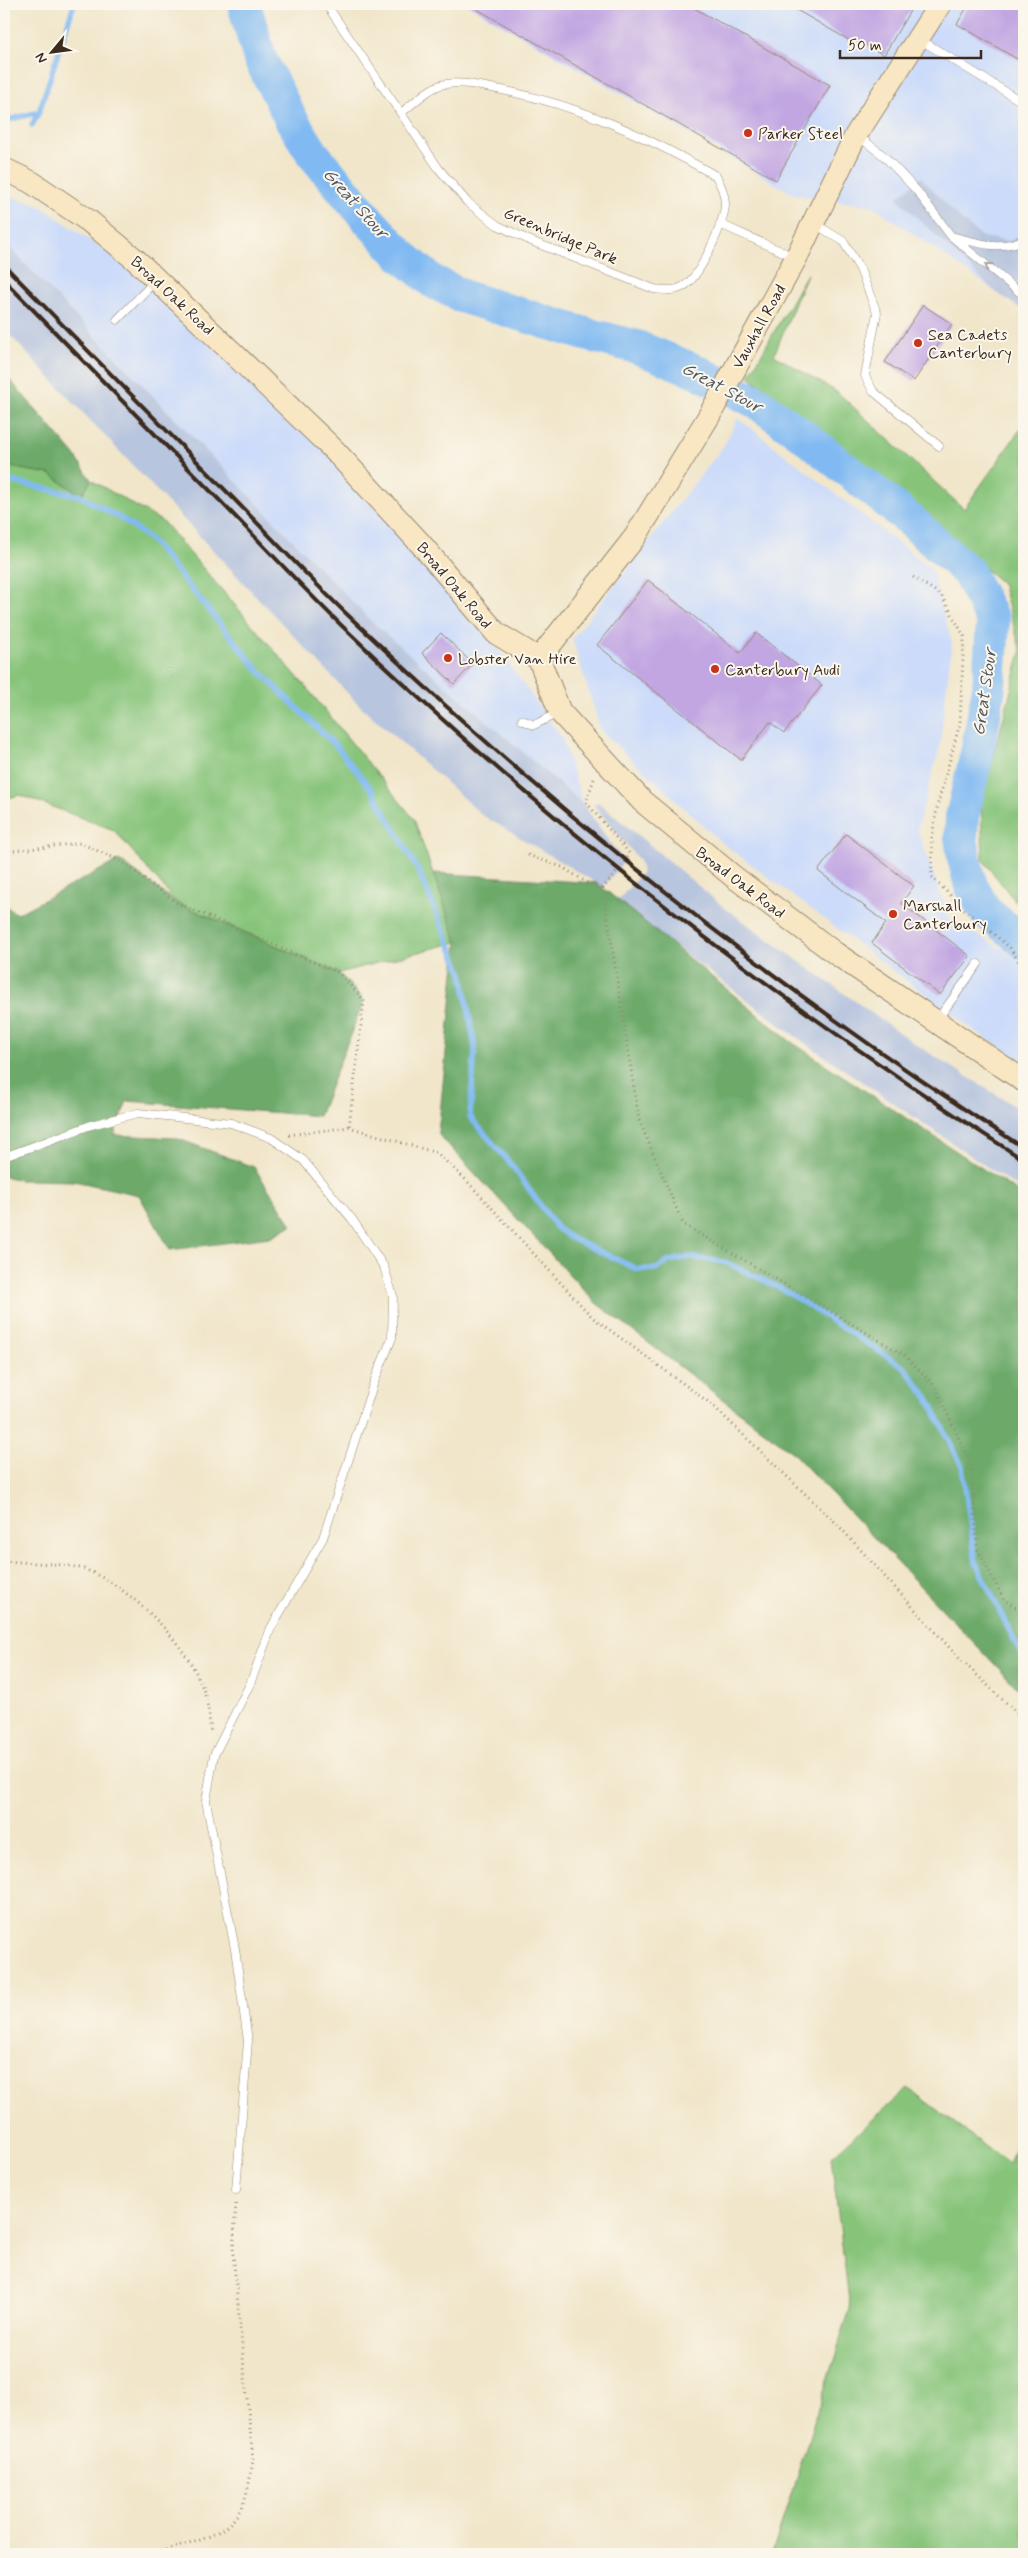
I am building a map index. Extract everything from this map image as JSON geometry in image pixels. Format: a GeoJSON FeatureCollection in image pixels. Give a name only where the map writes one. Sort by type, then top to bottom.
{"type":"FeatureCollection","features":[{"type":"Feature","properties":{"kind":"street","name":"Vauxhall Road"},"geometry":{"type":"LineString","coordinates":[[539,659],[636,536],[709,416],[796,258],[856,134],[940,4]]}},
{"type":"Feature","properties":{"kind":"street","name":"Broad Oak Road"},"geometry":{"type":"LineString","coordinates":[[4,170],[31,182],[89,221],[157,280],[334,450],[420,543],[496,633],[539,659],[560,712],[601,760],[642,801],[734,877],[835,953],[1024,1081]]}},
{"type":"Feature","properties":{"kind":"lane","name":"Greenbridge Park"},"geometry":{"type":"LineString","coordinates":[[326,4],[439,169],[467,202],[497,225],[531,241],[654,289],[670,291],[684,286],[696,275],[720,224],[725,207],[724,191],[716,176],[611,122],[554,102],[475,85],[444,84],[401,113]]}},
{"type":"Feature","properties":{"kind":"lane"},"geometry":{"type":"LineString","coordinates":[[918,38],[1024,103]]}},
{"type":"Feature","properties":{"kind":"lane"},"geometry":{"type":"LineString","coordinates":[[856,134],[884,156],[916,191],[951,236],[1024,296]]}},
{"type":"Feature","properties":{"kind":"lane"},"geometry":{"type":"LineString","coordinates":[[813,223],[843,240],[860,269],[876,313],[865,376],[873,391],[939,446]]}},
{"type":"Feature","properties":{"kind":"lane"},"geometry":{"type":"LineString","coordinates":[[720,224],[796,258]]}},
{"type":"Feature","properties":{"kind":"lane"},"geometry":{"type":"LineString","coordinates":[[951,236],[985,245],[1009,247],[1024,240]]}},
{"type":"Feature","properties":{"kind":"lane"},"geometry":{"type":"LineString","coordinates":[[118,320],[157,280]]}},
{"type":"Feature","properties":{"kind":"lane"},"geometry":{"type":"LineString","coordinates":[[522,720],[534,725],[560,712]]}},
{"type":"Feature","properties":{"kind":"lane"},"geometry":{"type":"LineString","coordinates":[[935,1022],[978,964]]}},
{"type":"Feature","properties":{"kind":"lane"},"geometry":{"type":"LineString","coordinates":[[4,1158],[91,1125],[138,1113],[231,1123],[271,1138],[303,1160],[352,1219],[384,1267],[393,1296],[392,1338],[374,1382],[323,1538],[271,1628],[250,1684],[214,1755],[206,1801],[235,1949],[248,2041],[236,2190]]}},
{"type":"Feature","properties":{"kind":"path"},"geometry":{"type":"LineString","coordinates":[[913,577],[941,595],[964,636],[960,723],[938,803],[932,836],[932,877],[962,908],[1010,948],[1024,970]]}},
{"type":"Feature","properties":{"kind":"path"},"geometry":{"type":"LineString","coordinates":[[601,760],[586,802],[629,853],[626,861],[603,888],[639,1120],[683,1224],[904,1355],[935,1386],[971,1464],[977,1548],[1004,1600],[1024,1613]]}},
{"type":"Feature","properties":{"kind":"path"},"geometry":{"type":"LineString","coordinates":[[4,852],[80,843],[119,860],[177,903],[339,973],[364,1000],[349,1127]]}},
{"type":"Feature","properties":{"kind":"path"},"geometry":{"type":"LineString","coordinates":[[528,855],[562,867],[594,887],[603,888]]}},
{"type":"Feature","properties":{"kind":"path"},"geometry":{"type":"LineString","coordinates":[[271,1138],[349,1127],[437,1153],[466,1180],[592,1317],[711,1404],[838,1525],[958,1657],[1024,1720]]}},
{"type":"Feature","properties":{"kind":"path"},"geometry":{"type":"LineString","coordinates":[[4,1561],[83,1569],[117,1587],[157,1618],[186,1656],[205,1694],[214,1755]]}},
{"type":"Feature","properties":{"kind":"path"},"geometry":{"type":"LineString","coordinates":[[146,2554],[206,2538],[234,2519],[248,2490],[253,2460],[233,2254],[236,2190]]}},
{"type":"Feature","properties":{"kind":"shaded area"},"geometry":{"type":"Polygon","coordinates":[[[466,4],[1024,4],[1024,311],[873,206],[793,194],[466,4]]]}},
{"type":"Feature","properties":{"kind":"shaded area"},"geometry":{"type":"Polygon","coordinates":[[[921,177],[957,216],[982,237],[1009,241],[1024,234],[1024,311],[994,291],[897,198],[921,177]]]}},
{"type":"Feature","properties":{"kind":"shaded area"},"geometry":{"type":"Polygon","coordinates":[[[4,194],[40,206],[122,262],[330,455],[489,636],[562,738],[583,804],[372,622],[4,242],[4,194]]]}},
{"type":"Feature","properties":{"kind":"shaded area"},"geometry":{"type":"Polygon","coordinates":[[[4,242],[372,622],[583,804],[624,862],[603,887],[482,815],[355,701],[4,329],[4,242]]]}},
{"type":"Feature","properties":{"kind":"shaded area"},"geometry":{"type":"Polygon","coordinates":[[[738,418],[931,568],[952,643],[939,751],[917,829],[950,920],[1024,961],[1024,1063],[965,1024],[721,842],[601,731],[572,639],[723,447],[738,418]]]}},
{"type":"Feature","properties":{"kind":"shaded area"},"geometry":{"type":"Polygon","coordinates":[[[598,802],[726,909],[915,1044],[1024,1112],[1024,1192],[792,1034],[617,902],[642,872],[639,860],[594,805],[598,802]]]}},
{"type":"Feature","properties":{"kind":"green space"},"geometry":{"type":"Polygon","coordinates":[[[807,274],[774,355],[837,392],[964,509],[1024,424],[1024,902],[1014,900],[983,860],[981,803],[1021,652],[1002,583],[749,376],[807,274]]]}},
{"type":"Feature","properties":{"kind":"green space"},"geometry":{"type":"Polygon","coordinates":[[[4,373],[74,454],[91,480],[81,496],[50,474],[4,466],[4,373]]]}},
{"type":"Feature","properties":{"kind":"green space"},"geometry":{"type":"Polygon","coordinates":[[[4,466],[50,474],[81,496],[91,480],[163,522],[306,687],[414,819],[457,942],[339,973],[177,903],[114,830],[20,795],[4,799],[4,466]]]}},
{"type":"Feature","properties":{"kind":"green space"},"geometry":{"type":"Polygon","coordinates":[[[119,860],[177,903],[339,973],[364,1000],[319,1116],[127,1101],[114,1135],[176,1138],[254,1167],[292,1225],[270,1237],[170,1250],[139,1195],[74,1181],[20,1180],[4,1176],[4,905],[17,914],[119,860]]]}},
{"type":"Feature","properties":{"kind":"green space"},"geometry":{"type":"Polygon","coordinates":[[[433,873],[597,883],[790,1041],[1024,1196],[1024,1695],[793,1453],[596,1303],[438,1134],[457,942],[433,873]]]}},
{"type":"Feature","properties":{"kind":"green space"},"geometry":{"type":"Polygon","coordinates":[[[908,2088],[1009,2164],[1024,2123],[1024,2554],[772,2554],[850,2309],[831,2157],[908,2088]]]}},
{"type":"Feature","properties":{"kind":"building","name":"Parker Steel"},"geometry":{"type":"Polygon","coordinates":[[[468,4],[687,4],[830,85],[776,180],[468,4]]]}},
{"type":"Feature","properties":{"kind":"building"},"geometry":{"type":"Polygon","coordinates":[[[786,4],[914,4],[884,55],[857,40],[854,43],[786,4]]]}},
{"type":"Feature","properties":{"kind":"building"},"geometry":{"type":"Polygon","coordinates":[[[969,4],[1017,4],[1024,8],[1024,63],[957,24],[969,4]]]}},
{"type":"Feature","properties":{"kind":"building","name":"Sea Cadets Canterbury"},"geometry":{"type":"Polygon","coordinates":[[[923,305],[952,324],[914,381],[885,362],[923,305]]]}},
{"type":"Feature","properties":{"kind":"building","name":"Canterbury Audi"},"geometry":{"type":"Polygon","coordinates":[[[648,580],[740,653],[756,633],[822,685],[784,733],[770,722],[741,760],[597,645],[648,580]]]}},
{"type":"Feature","properties":{"kind":"building","name":"Lobster Van Hire"},"geometry":{"type":"Polygon","coordinates":[[[441,633],[473,664],[454,684],[422,653],[441,633]]]}},
{"type":"Feature","properties":{"kind":"building"},"geometry":{"type":"Polygon","coordinates":[[[846,834],[914,886],[901,903],[970,956],[940,995],[872,943],[886,923],[818,871],[846,834]]]}},
{"type":"Feature","properties":{"kind":"waterway"},"geometry":{"type":"LineString","coordinates":[[32,125],[39,112],[74,4]]}},
{"type":"Feature","properties":{"kind":"waterway","name":"Great Stour"},"geometry":{"type":"LineString","coordinates":[[244,4],[260,59],[291,119],[313,154],[371,223],[401,255],[432,281],[464,297],[582,333],[637,347],[696,371],[755,401],[804,436],[910,520],[968,572],[993,621],[989,687],[978,749],[962,817],[961,837],[964,858],[971,886],[986,912],[1024,942]]}},
{"type":"Feature","properties":{"kind":"waterway"},"geometry":{"type":"LineString","coordinates":[[4,121],[39,112]]}},
{"type":"Feature","properties":{"kind":"waterway"},"geometry":{"type":"LineString","coordinates":[[4,480],[81,496],[125,521],[151,540],[260,672],[337,747],[372,790],[418,870],[462,973],[475,1048],[470,1117],[510,1163],[557,1228],[571,1238],[637,1269],[656,1269],[669,1261],[689,1257],[725,1262],[782,1289],[904,1367],[928,1398],[962,1466],[976,1563],[1024,1660]]}},
{"type":"Feature","properties":{"kind":"railway"},"geometry":{"type":"LineString","coordinates":[[4,265],[337,604],[430,692],[510,763],[675,900],[760,965],[846,1028],[1024,1148]]}},
{"type":"Feature","properties":{"kind":"railway"},"geometry":{"type":"LineString","coordinates":[[4,280],[326,611],[502,772],[669,910],[756,976],[933,1101],[1024,1160]]}},
{"type":"Feature","properties":{"kind":"place","name":"Parker Steel"},"geometry":{"type":"Point","coordinates":[748,133]}},
{"type":"Feature","properties":{"kind":"place","name":"Sea Cadets Canterbury"},"geometry":{"type":"Point","coordinates":[918,343]}},
{"type":"Feature","properties":{"kind":"place","name":"Lobster Van Hire"},"geometry":{"type":"Point","coordinates":[448,658]}},
{"type":"Feature","properties":{"kind":"place","name":"Canterbury Audi"},"geometry":{"type":"Point","coordinates":[715,669]}},
{"type":"Feature","properties":{"kind":"place","name":"Marshall Canterbury"},"geometry":{"type":"Point","coordinates":[893,914]}}]}
